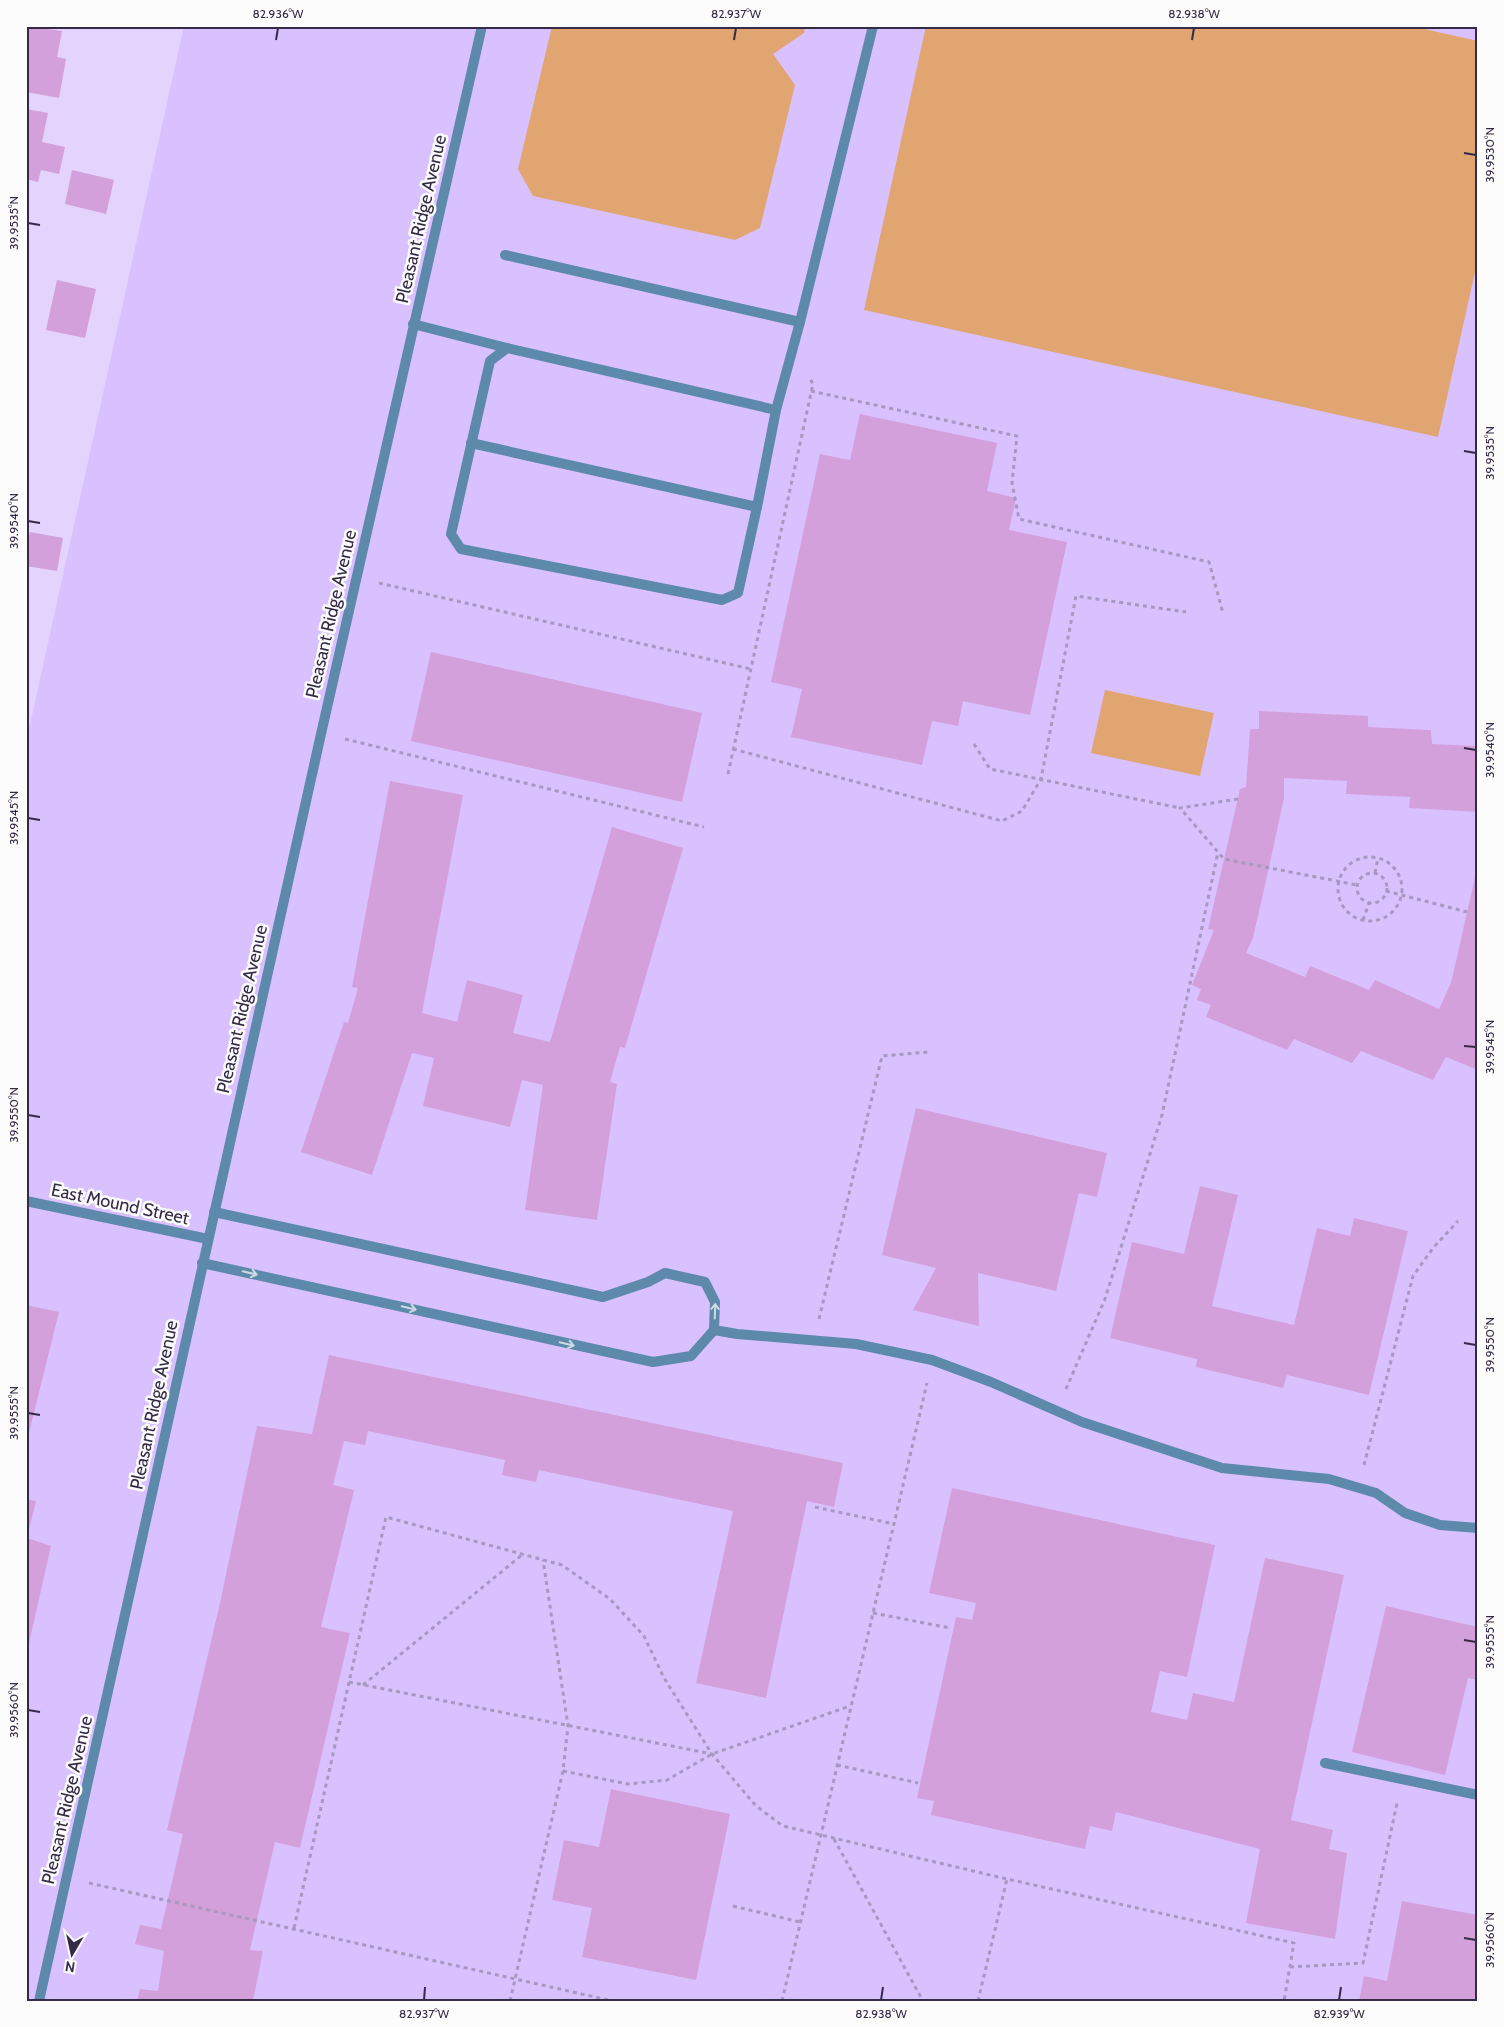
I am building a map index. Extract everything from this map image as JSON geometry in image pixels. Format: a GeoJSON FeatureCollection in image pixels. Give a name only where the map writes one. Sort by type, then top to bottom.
{"type":"FeatureCollection","features":[{"type":"Feature","properties":{"kind":"street","name":"Pleasant Ridge Avenue"},"geometry":{"type":"LineString","coordinates":[[38,2001],[413,324],[482,26]]}},
{"type":"Feature","properties":{"kind":"street"},"geometry":{"type":"LineString","coordinates":[[507,348],[490,361],[471,443],[451,534],[461,549],[722,600],[738,593],[758,507],[776,410],[800,322],[873,26]]}},
{"type":"Feature","properties":{"kind":"street"},"geometry":{"type":"LineString","coordinates":[[505,255],[800,322]]}},
{"type":"Feature","properties":{"kind":"street"},"geometry":{"type":"LineString","coordinates":[[413,324],[507,348],[776,410]]}},
{"type":"Feature","properties":{"kind":"street"},"geometry":{"type":"LineString","coordinates":[[471,443],[758,507]]}},
{"type":"Feature","properties":{"kind":"street","name":"East Mound Street"},"geometry":{"type":"LineString","coordinates":[[26,1201],[208,1239]]}},
{"type":"Feature","properties":{"kind":"street"},"geometry":{"type":"LineString","coordinates":[[202,1263],[653,1362],[691,1356],[714,1330],[715,1302],[705,1282],[665,1273],[648,1282],[604,1297],[214,1212]]}},
{"type":"Feature","properties":{"kind":"street"},"geometry":{"type":"LineString","coordinates":[[714,1330],[737,1334],[856,1344],[932,1360],[990,1382],[1082,1422],[1222,1468],[1329,1479],[1376,1492],[1405,1513],[1440,1525],[1478,1528]]}},
{"type":"Feature","properties":{"kind":"street"},"geometry":{"type":"LineString","coordinates":[[1325,1763],[1478,1795]]}},
{"type":"Feature","properties":{"kind":"path"},"geometry":{"type":"LineString","coordinates":[[728,774],[813,384],[792,353]]}},
{"type":"Feature","properties":{"kind":"path"},"geometry":{"type":"LineString","coordinates":[[811,391],[1017,436],[1012,483],[1019,519],[1209,562],[1223,613]]}},
{"type":"Feature","properties":{"kind":"path"},"geometry":{"type":"LineString","coordinates":[[356,578],[750,669]]}},
{"type":"Feature","properties":{"kind":"path"},"geometry":{"type":"LineString","coordinates":[[733,749],[1002,821],[1022,811],[1041,779],[1076,596],[1186,612]]}},
{"type":"Feature","properties":{"kind":"path"},"geometry":{"type":"LineString","coordinates":[[321,734],[704,827]]}},
{"type":"Feature","properties":{"kind":"path"},"geometry":{"type":"LineString","coordinates":[[974,744],[990,770],[1180,808],[1238,799]]}},
{"type":"Feature","properties":{"kind":"path"},"geometry":{"type":"LineString","coordinates":[[1180,808],[1224,860],[1357,885]]}},
{"type":"Feature","properties":{"kind":"path"},"geometry":{"type":"LineString","coordinates":[[1056,1410],[1105,1299],[1162,1115],[1218,852]]}},
{"type":"Feature","properties":{"kind":"path"},"geometry":{"type":"LineString","coordinates":[[1368,857],[1378,858],[1388,862],[1396,869],[1401,879],[1401,895],[1394,911],[1385,917],[1375,921],[1363,920],[1346,910],[1338,892],[1339,882],[1349,864],[1368,857]]}},
{"type":"Feature","properties":{"kind":"path"},"geometry":{"type":"LineString","coordinates":[[1374,873],[1378,858]]}},
{"type":"Feature","properties":{"kind":"path"},"geometry":{"type":"LineString","coordinates":[[1374,873],[1383,879],[1386,891],[1383,898],[1379,901],[1369,903],[1360,898],[1356,890],[1361,877],[1374,873]]}},
{"type":"Feature","properties":{"kind":"path"},"geometry":{"type":"LineString","coordinates":[[1386,891],[1467,912]]}},
{"type":"Feature","properties":{"kind":"path"},"geometry":{"type":"LineString","coordinates":[[1363,920],[1369,903]]}},
{"type":"Feature","properties":{"kind":"path"},"geometry":{"type":"LineString","coordinates":[[814,1339],[882,1056],[928,1052]]}},
{"type":"Feature","properties":{"kind":"path"},"geometry":{"type":"LineString","coordinates":[[1358,1487],[1413,1276],[1433,1248],[1458,1221]]}},
{"type":"Feature","properties":{"kind":"path"},"geometry":{"type":"LineString","coordinates":[[782,2001],[932,1360]]}},
{"type":"Feature","properties":{"kind":"path"},"geometry":{"type":"LineString","coordinates":[[815,1507],[894,1524]]}},
{"type":"Feature","properties":{"kind":"path"},"geometry":{"type":"LineString","coordinates":[[294,1928],[386,1517],[562,1565],[610,1600],[644,1636],[664,1678],[712,1754],[756,1806],[783,1826],[1007,1879],[1294,1943],[1284,2001]]}},
{"type":"Feature","properties":{"kind":"path"},"geometry":{"type":"LineString","coordinates":[[363,1685],[523,1554]]}},
{"type":"Feature","properties":{"kind":"path"},"geometry":{"type":"LineString","coordinates":[[510,2001],[563,1771],[568,1726],[543,1560]]}},
{"type":"Feature","properties":{"kind":"path"},"geometry":{"type":"LineString","coordinates":[[873,1613],[950,1628]]}},
{"type":"Feature","properties":{"kind":"path"},"geometry":{"type":"LineString","coordinates":[[349,1682],[712,1754]]}},
{"type":"Feature","properties":{"kind":"path"},"geometry":{"type":"LineString","coordinates":[[563,1771],[628,1784],[667,1780],[712,1754],[851,1706]]}},
{"type":"Feature","properties":{"kind":"path"},"geometry":{"type":"LineString","coordinates":[[837,1765],[918,1783]]}},
{"type":"Feature","properties":{"kind":"path"},"geometry":{"type":"LineString","coordinates":[[1290,1967],[1363,1963],[1402,1779]]}},
{"type":"Feature","properties":{"kind":"path"},"geometry":{"type":"LineString","coordinates":[[834,1839],[923,2001]]}},
{"type":"Feature","properties":{"kind":"path"},"geometry":{"type":"LineString","coordinates":[[66,1878],[613,2001]]}},
{"type":"Feature","properties":{"kind":"path"},"geometry":{"type":"LineString","coordinates":[[978,2001],[1007,1879]]}},
{"type":"Feature","properties":{"kind":"path"},"geometry":{"type":"LineString","coordinates":[[733,1906],[800,1922]]}},
{"type":"Feature","properties":{"kind":"shaded area"},"geometry":{"type":"Polygon","coordinates":[[[184,26],[1478,26],[1478,2001],[26,2001],[26,743],[184,26]]]}},
{"type":"Feature","properties":{"kind":"shaded area"},"geometry":{"type":"Polygon","coordinates":[[[552,26],[805,26],[804,33],[773,54],[795,85],[760,228],[735,240],[533,196],[518,169],[552,26]]]}},
{"type":"Feature","properties":{"kind":"shaded area"},"geometry":{"type":"Polygon","coordinates":[[[926,26],[1411,26],[1478,41],[1478,259],[1438,437],[864,310],[926,26]]]}},
{"type":"Feature","properties":{"kind":"shaded area"},"geometry":{"type":"Polygon","coordinates":[[[1105,690],[1214,713],[1200,776],[1091,753],[1105,690]]]}},
{"type":"Feature","properties":{"kind":"building"},"geometry":{"type":"Polygon","coordinates":[[[26,26],[62,31],[57,57],[66,59],[59,98],[26,92],[26,26]]]}},
{"type":"Feature","properties":{"kind":"building"},"geometry":{"type":"Polygon","coordinates":[[[26,109],[48,113],[42,142],[65,147],[59,174],[41,170],[38,182],[26,179],[26,109]]]}},
{"type":"Feature","properties":{"kind":"building"},"geometry":{"type":"Polygon","coordinates":[[[72,170],[114,180],[106,214],[65,204],[72,170]]]}},
{"type":"Feature","properties":{"kind":"building"},"geometry":{"type":"Polygon","coordinates":[[[57,280],[96,289],[85,338],[46,330],[57,280]]]}},
{"type":"Feature","properties":{"kind":"building"},"geometry":{"type":"Polygon","coordinates":[[[860,414],[997,443],[987,491],[1016,498],[1009,530],[1067,542],[1030,715],[963,701],[958,726],[932,721],[922,765],[791,737],[802,689],[771,682],[820,454],[850,460],[860,414]]]}},
{"type":"Feature","properties":{"kind":"building"},"geometry":{"type":"Polygon","coordinates":[[[30,532],[63,538],[57,571],[26,566],[26,550],[30,532]]]}},
{"type":"Feature","properties":{"kind":"building"},"geometry":{"type":"Polygon","coordinates":[[[431,652],[702,713],[682,802],[411,741],[431,652]]]}},
{"type":"Feature","properties":{"kind":"building"},"geometry":{"type":"Polygon","coordinates":[[[1259,711],[1368,716],[1368,727],[1431,730],[1432,744],[1478,746],[1478,812],[1409,808],[1410,797],[1346,794],[1347,781],[1284,778],[1284,798],[1253,938],[1246,953],[1305,977],[1310,966],[1369,990],[1375,980],[1439,1009],[1451,983],[1478,864],[1478,1070],[1446,1057],[1433,1080],[1361,1051],[1352,1063],[1294,1039],[1287,1050],[1206,1017],[1211,1005],[1197,1000],[1201,989],[1192,985],[1214,930],[1208,929],[1240,789],[1246,787],[1250,729],[1259,729],[1259,711]]]}},
{"type":"Feature","properties":{"kind":"building"},"geometry":{"type":"Polygon","coordinates":[[[390,781],[463,795],[422,1013],[457,1022],[467,980],[523,995],[513,1033],[550,1042],[612,827],[683,848],[625,1048],[620,1047],[610,1082],[617,1084],[597,1220],[525,1210],[543,1085],[522,1080],[510,1127],[423,1106],[434,1058],[412,1053],[372,1175],[301,1152],[344,1022],[348,1023],[358,988],[352,987],[390,781]]]}},
{"type":"Feature","properties":{"kind":"building"},"geometry":{"type":"Polygon","coordinates":[[[916,1108],[1107,1153],[1097,1197],[1079,1193],[1056,1291],[978,1273],[979,1326],[913,1310],[936,1268],[882,1255],[916,1108]]]}},
{"type":"Feature","properties":{"kind":"building"},"geometry":{"type":"Polygon","coordinates":[[[1200,1186],[1238,1195],[1212,1306],[1294,1325],[1317,1228],[1350,1236],[1354,1218],[1408,1231],[1369,1395],[1287,1375],[1283,1388],[1196,1367],[1197,1359],[1110,1338],[1132,1242],[1184,1254],[1200,1186]]]}},
{"type":"Feature","properties":{"kind":"building"},"geometry":{"type":"Polygon","coordinates":[[[26,1305],[59,1312],[27,1441],[26,1441],[26,1305]]]}},
{"type":"Feature","properties":{"kind":"building"},"geometry":{"type":"Polygon","coordinates":[[[329,1355],[843,1463],[834,1507],[807,1501],[766,1698],[696,1683],[733,1511],[539,1470],[536,1482],[502,1475],[505,1460],[368,1431],[365,1445],[344,1441],[333,1485],[354,1490],[321,1627],[350,1633],[300,1848],[275,1842],[250,1950],[263,1951],[253,2001],[137,2001],[140,1989],[158,1991],[164,1951],[135,1944],[140,1925],[161,1929],[183,1834],[167,1830],[220,1603],[257,1426],[312,1434],[329,1355]]]}},
{"type":"Feature","properties":{"kind":"building"},"geometry":{"type":"Polygon","coordinates":[[[952,1488],[1215,1545],[1187,1677],[1160,1671],[1151,1712],[1187,1720],[1193,1693],[1234,1702],[1265,1558],[1344,1575],[1291,1820],[1333,1830],[1329,1849],[1347,1853],[1335,1939],[1246,1923],[1260,1849],[1116,1812],[1112,1831],[1090,1826],[1085,1849],[931,1815],[934,1801],[917,1798],[956,1617],[972,1620],[976,1603],[929,1593],[952,1488]]]}},
{"type":"Feature","properties":{"kind":"building"},"geometry":{"type":"Polygon","coordinates":[[[26,1499],[36,1501],[27,1538],[51,1546],[27,1652],[26,1499]]]}},
{"type":"Feature","properties":{"kind":"building"},"geometry":{"type":"Polygon","coordinates":[[[1386,1606],[1478,1627],[1478,1680],[1468,1678],[1445,1775],[1352,1752],[1386,1606]]]}},
{"type":"Feature","properties":{"kind":"building"},"geometry":{"type":"Polygon","coordinates":[[[611,1789],[730,1814],[696,1980],[582,1957],[592,1908],[552,1900],[564,1840],[599,1847],[611,1789]]]}},
{"type":"Feature","properties":{"kind":"building"},"geometry":{"type":"Polygon","coordinates":[[[1402,1901],[1478,1915],[1478,2001],[1359,2001],[1364,1976],[1387,1981],[1402,1901]]]}}]}
